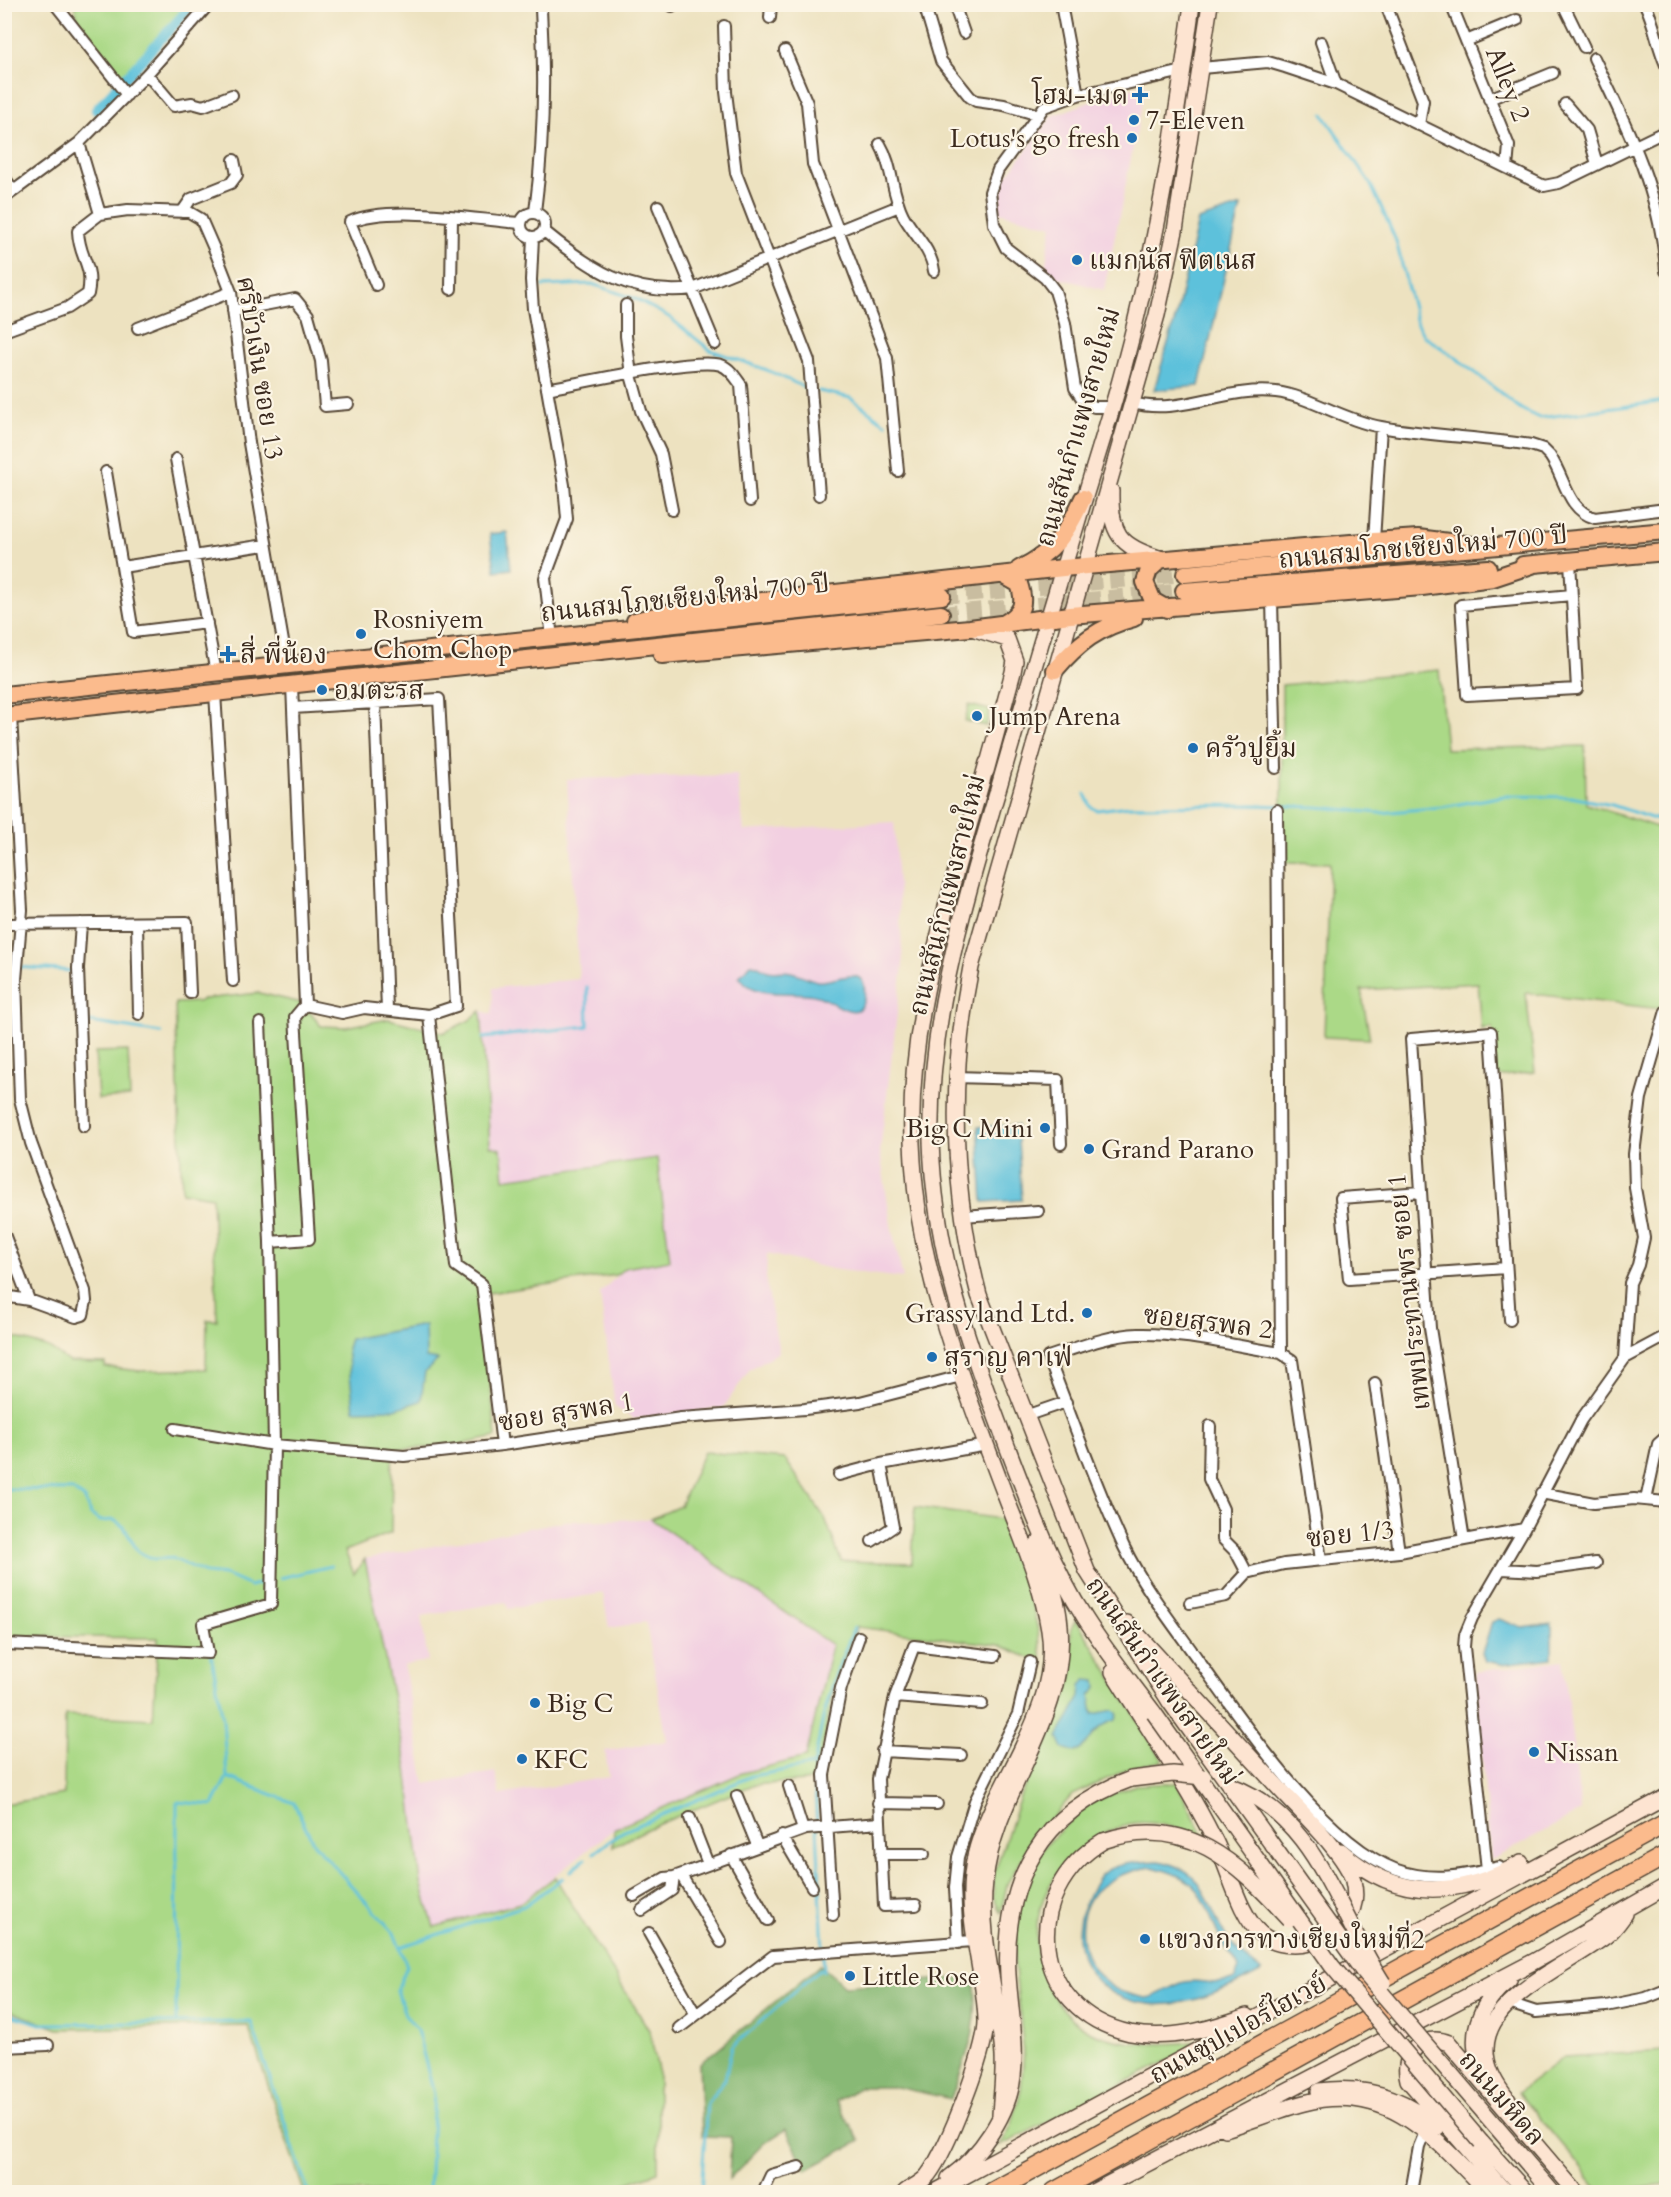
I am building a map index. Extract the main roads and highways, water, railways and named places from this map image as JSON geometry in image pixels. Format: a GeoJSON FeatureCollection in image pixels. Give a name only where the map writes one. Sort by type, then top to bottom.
{"type":"FeatureCollection","features":[{"type":"Feature","properties":{"kind":"highway","name":"ถนนซุปเปอร์ไฮเวย์"},"geometry":{"type":"LineString","coordinates":[[992,2193],[1666,1823]]}},
{"type":"Feature","properties":{"kind":"highway"},"geometry":{"type":"LineString","coordinates":[[1054,2193],[1666,1855]]}},
{"type":"Feature","properties":{"kind":"main road","name":"ถนนสันกำแพงสายใหม่"},"geometry":{"type":"LineString","coordinates":[[1192,4],[1170,156],[1112,407],[1047,618],[945,983],[935,1046],[931,1115],[934,1176],[944,1252],[964,1334],[1021,1483],[1053,1557],[1087,1622],[1332,1966],[1403,2049]]}},
{"type":"Feature","properties":{"kind":"main road","name":"ถนนสันกำแพงสายใหม่"},"geometry":{"type":"LineString","coordinates":[[1210,4],[1187,158],[1161,294],[971,967],[963,1007],[955,1077],[956,1150],[962,1216],[979,1295],[1072,1538],[1099,1593],[1170,1702],[1314,1906],[1362,1970],[1416,2034]]}},
{"type":"Feature","properties":{"kind":"main road"},"geometry":{"type":"LineString","coordinates":[[1170,156],[1187,158]]}},
{"type":"Feature","properties":{"kind":"main road"},"geometry":{"type":"LineString","coordinates":[[1111,477],[1111,514],[1116,531],[1133,549],[1161,559]]}},
{"type":"Feature","properties":{"kind":"main road"},"geometry":{"type":"LineString","coordinates":[[1005,576],[1044,556],[1067,531],[1083,498]]}},
{"type":"Feature","properties":{"kind":"main road","name":"ถนนสมโภชเชียงใหม่ 700 ปี"},"geometry":{"type":"LineString","coordinates":[[1666,531],[1487,547],[1184,582],[1532,565],[1666,552]]}},
{"type":"Feature","properties":{"kind":"main road"},"geometry":{"type":"LineString","coordinates":[[604,632],[644,618],[680,610],[1063,568],[1418,538],[1487,547]]}},
{"type":"Feature","properties":{"kind":"main road"},"geometry":{"type":"LineString","coordinates":[[1161,559],[1149,570],[1145,582],[1153,601],[1167,609]]}},
{"type":"Feature","properties":{"kind":"main road"},"geometry":{"type":"LineString","coordinates":[[604,651],[647,656],[700,653],[970,628],[1070,615],[1422,587],[1493,578],[1532,565]]}},
{"type":"Feature","properties":{"kind":"main road"},"geometry":{"type":"LineString","coordinates":[[1004,624],[1018,615],[1023,600],[1019,584],[1005,576]]}},
{"type":"Feature","properties":{"kind":"main road","name":"ถนนสมโภชเชียงใหม่ 700 ปี"},"geometry":{"type":"LineString","coordinates":[[4,695],[942,596]]}},
{"type":"Feature","properties":{"kind":"main road"},"geometry":{"type":"LineString","coordinates":[[1055,670],[1068,654],[1095,631],[1113,623],[1167,609]]}},
{"type":"Feature","properties":{"kind":"main road","name":"ถนนสมโภชเชียงใหม่ 700 ปี"},"geometry":{"type":"LineString","coordinates":[[8,716],[941,614]]}},
{"type":"Feature","properties":{"kind":"main road"},"geometry":{"type":"LineString","coordinates":[[904,2193],[927,2177],[938,2159],[984,2040],[986,2016],[974,1941],[970,1895],[976,1852],[993,1804],[1045,1690],[1049,1662],[1050,1633],[1038,1585],[959,1371],[932,1286],[916,1196],[912,1121],[920,1026],[930,970],[1015,660],[1007,639],[995,633],[970,628]]}},
{"type":"Feature","properties":{"kind":"main road"},"geometry":{"type":"LineString","coordinates":[[979,855],[987,763]]}},
{"type":"Feature","properties":{"kind":"main road"},"geometry":{"type":"LineString","coordinates":[[920,1026],[945,983]]}},
{"type":"Feature","properties":{"kind":"main road"},"geometry":{"type":"LineString","coordinates":[[916,1196],[944,1252]]}},
{"type":"Feature","properties":{"kind":"main road"},"geometry":{"type":"LineString","coordinates":[[959,1371],[964,1334]]}},
{"type":"Feature","properties":{"kind":"main road"},"geometry":{"type":"LineString","coordinates":[[1000,2115],[1003,2058],[987,1958],[983,1908],[984,1882],[994,1837],[1046,1718],[1058,1677],[1061,1644],[1054,1590],[1021,1483]]}},
{"type":"Feature","properties":{"kind":"main road"},"geometry":{"type":"LineString","coordinates":[[1087,1622],[1111,1668],[1214,1838],[1246,1915],[1263,1935],[1274,1942],[1289,1945],[1309,1943],[1342,1927],[1352,1913],[1355,1898],[1353,1880],[1343,1862],[1312,1824],[1099,1593]]}},
{"type":"Feature","properties":{"kind":"main road"},"geometry":{"type":"LineString","coordinates":[[926,2193],[952,2176],[972,2157],[989,2136],[1009,2095],[1013,2077],[1014,2048],[1007,1958],[1009,1924],[1017,1887],[1034,1851],[1058,1822],[1086,1800],[1131,1779],[1173,1774],[1208,1778],[1259,1798],[1288,1821],[1324,1872],[1357,1939],[1416,2034]]}},
{"type":"Feature","properties":{"kind":"main road"},"geometry":{"type":"LineString","coordinates":[[935,2193],[1666,1797]]}},
{"type":"Feature","properties":{"kind":"main road"},"geometry":{"type":"LineString","coordinates":[[1312,1824],[1351,1859],[1400,1886],[1415,1889],[1449,1887],[1487,1879],[1529,1859],[1573,1847]]}},
{"type":"Feature","properties":{"kind":"main road"},"geometry":{"type":"LineString","coordinates":[[1304,1993],[1246,2017],[1196,2031],[1171,2035],[1132,2033],[1103,2024],[1079,2011],[1063,1992],[1054,1974],[1047,1943],[1049,1914],[1070,1869],[1090,1849],[1103,1841],[1132,1833],[1161,1832],[1205,1845],[1230,1862],[1257,1885],[1332,1966]]}},
{"type":"Feature","properties":{"kind":"main road"},"geometry":{"type":"LineString","coordinates":[[1093,2193],[1253,2106],[1533,1962],[1666,1886]]}},
{"type":"Feature","properties":{"kind":"main road"},"geometry":{"type":"LineString","coordinates":[[1551,2162],[1540,2139],[1499,2090],[1485,2057],[1489,2027],[1509,2003],[1609,1934],[1631,1907]]}},
{"type":"Feature","properties":{"kind":"main road"},"geometry":{"type":"LineString","coordinates":[[1513,2119],[1482,2072],[1476,2054],[1475,2034],[1477,2023],[1487,2002],[1503,1984],[1533,1962]]}},
{"type":"Feature","properties":{"kind":"main road","name":"ถนนมหิดล"},"geometry":{"type":"LineString","coordinates":[[1416,2034],[1552,2193]]}},
{"type":"Feature","properties":{"kind":"main road"},"geometry":{"type":"LineString","coordinates":[[1506,2193],[1408,2080],[1405,2069],[1408,2056],[1419,2044],[1430,2039],[1449,2043],[1576,2193]]}},
{"type":"Feature","properties":{"kind":"main road","name":"ถนนมหิดล"},"geometry":{"type":"LineString","coordinates":[[1403,2049],[1526,2193]]}},
{"type":"Feature","properties":{"kind":"main road"},"geometry":{"type":"LineString","coordinates":[[1253,2106],[1295,2094],[1331,2089],[1360,2089],[1380,2094],[1418,2111],[1491,2176]]}},
{"type":"Feature","properties":{"kind":"main road"},"geometry":{"type":"LineString","coordinates":[[1196,2137],[1303,2103],[1333,2099],[1379,2106],[1396,2112],[1426,2130],[1487,2193]]}},
{"type":"Feature","properties":{"kind":"water"},"geometry":{"type":"Polygon","coordinates":[[[1241,206],[1199,386],[1154,390],[1177,313],[1198,220],[1241,206]]]}},
{"type":"Feature","properties":{"kind":"water"},"geometry":{"type":"Polygon","coordinates":[[[507,532],[511,569],[495,571],[490,534],[507,532]]]}},
{"type":"Feature","properties":{"kind":"water"},"geometry":{"type":"Polygon","coordinates":[[[751,964],[768,971],[791,972],[817,981],[855,976],[861,979],[864,987],[864,1001],[860,1008],[853,1011],[818,996],[766,992],[756,989],[739,977],[751,964]]]}},
{"type":"Feature","properties":{"kind":"water"},"geometry":{"type":"Polygon","coordinates":[[[1017,1125],[1022,1200],[983,1202],[978,1127],[1017,1125]]]}},
{"type":"Feature","properties":{"kind":"water"},"geometry":{"type":"Polygon","coordinates":[[[425,1325],[426,1358],[438,1360],[425,1372],[421,1401],[395,1409],[354,1410],[347,1348],[350,1339],[425,1325]]]}},
{"type":"Feature","properties":{"kind":"water"},"geometry":{"type":"Polygon","coordinates":[[[1499,1619],[1522,1628],[1552,1624],[1552,1658],[1502,1664],[1485,1661],[1482,1653],[1492,1622],[1499,1619]]]}},
{"type":"Feature","properties":{"kind":"water"},"geometry":{"type":"Polygon","coordinates":[[[1086,1680],[1096,1681],[1097,1688],[1090,1696],[1093,1714],[1114,1710],[1118,1714],[1116,1720],[1101,1727],[1075,1752],[1063,1748],[1058,1737],[1080,1697],[1081,1685],[1086,1680]]]}},
{"type":"Feature","properties":{"kind":"water"},"geometry":{"type":"Polygon","coordinates":[[[1158,1861],[1184,1870],[1193,1877],[1200,1885],[1229,1940],[1262,1971],[1207,1996],[1178,2003],[1149,2004],[1130,2001],[1100,1983],[1089,1970],[1078,1939],[1079,1921],[1085,1903],[1096,1881],[1113,1867],[1158,1861]],[[1152,1867],[1118,1876],[1096,1891],[1084,1911],[1082,1941],[1093,1968],[1103,1980],[1129,1994],[1147,1998],[1185,1982],[1228,1982],[1235,1979],[1239,1968],[1221,1940],[1198,1890],[1182,1877],[1152,1867]]]}},
{"type":"Feature","properties":{"kind":"waterway"},"geometry":{"type":"LineString","coordinates":[[96,110],[193,4]]}},
{"type":"Feature","properties":{"kind":"waterway"},"geometry":{"type":"LineString","coordinates":[[1323,114],[1370,183],[1383,211],[1396,241],[1417,324],[1424,336],[1455,357],[1521,409],[1539,418],[1666,401]]}},
{"type":"Feature","properties":{"kind":"waterway"},"geometry":{"type":"LineString","coordinates":[[543,286],[592,284],[636,299],[669,317],[710,350],[767,370],[808,389]]}},
{"type":"Feature","properties":{"kind":"waterway"},"geometry":{"type":"LineString","coordinates":[[819,391],[851,398],[886,424]]}},
{"type":"Feature","properties":{"kind":"waterway"},"geometry":{"type":"LineString","coordinates":[[1085,794],[1091,807],[1097,810],[1129,806],[1253,805],[1317,807],[1380,813],[1442,807],[1504,796],[1571,797],[1612,805],[1666,823]]}},
{"type":"Feature","properties":{"kind":"waterway"},"geometry":{"type":"LineString","coordinates":[[4,966],[73,971]]}},
{"type":"Feature","properties":{"kind":"waterway"},"geometry":{"type":"LineString","coordinates":[[483,1038],[588,1026],[587,987]]}},
{"type":"Feature","properties":{"kind":"waterway"},"geometry":{"type":"LineString","coordinates":[[83,1021],[161,1033]]}},
{"type":"Feature","properties":{"kind":"waterway"},"geometry":{"type":"LineString","coordinates":[[4,1489],[72,1490],[84,1498],[90,1514],[100,1521],[114,1520],[124,1527],[138,1552],[154,1559],[172,1558],[205,1573],[225,1575],[250,1586],[264,1582]]}},
{"type":"Feature","properties":{"kind":"waterway"},"geometry":{"type":"LineString","coordinates":[[280,1578],[331,1566]]}},
{"type":"Feature","properties":{"kind":"waterway"},"geometry":{"type":"LineString","coordinates":[[701,2192],[707,2103],[725,2079],[732,2047],[820,1969],[824,1972],[814,1765],[823,1718],[837,1670],[854,1628]]}},
{"type":"Feature","properties":{"kind":"waterway"},"geometry":{"type":"LineString","coordinates":[[211,1653],[223,1720],[227,1777],[294,1803],[314,1844],[394,1933],[407,1966],[397,1990],[405,2015],[417,2030],[434,2094],[429,2192]]}},
{"type":"Feature","properties":{"kind":"waterway"},"geometry":{"type":"LineString","coordinates":[[594,1853],[622,1832],[752,1776],[814,1765]]}},
{"type":"Feature","properties":{"kind":"waterway"},"geometry":{"type":"LineString","coordinates":[[176,2022],[177,1802],[213,1805],[227,1777]]}},
{"type":"Feature","properties":{"kind":"waterway"},"geometry":{"type":"LineString","coordinates":[[571,1871],[585,1859]]}},
{"type":"Feature","properties":{"kind":"waterway"},"geometry":{"type":"LineString","coordinates":[[400,1947],[524,1906],[563,1878]]}},
{"type":"Feature","properties":{"kind":"waterway"},"geometry":{"type":"LineString","coordinates":[[4,2013],[41,2024],[251,2022],[308,2192]]}},
{"type":"Feature","properties":{"kind":"tunnel"},"geometry":{"type":"LineString","coordinates":[[942,596],[1185,574]]}},
{"type":"Feature","properties":{"kind":"tunnel"},"geometry":{"type":"LineString","coordinates":[[941,614],[1184,591]]}},
{"type":"Feature","properties":{"kind":"place","name":"โฮม-เมด"},"geometry":{"type":"Point","coordinates":[1140,95]}},
{"type":"Feature","properties":{"kind":"place","name":"7-Eleven"},"geometry":{"type":"Point","coordinates":[1134,120]}},
{"type":"Feature","properties":{"kind":"place","name":"Lotus's go fresh"},"geometry":{"type":"Point","coordinates":[1132,138]}},
{"type":"Feature","properties":{"kind":"place","name":"แมกนัส ฟิตเนส"},"geometry":{"type":"Point","coordinates":[1077,260]}},
{"type":"Feature","properties":{"kind":"place","name":"Rosniyem Chom Chop"},"geometry":{"type":"Point","coordinates":[361,634]}},
{"type":"Feature","properties":{"kind":"place","name":"สี่ พี่น้อง"},"geometry":{"type":"Point","coordinates":[228,654]}},
{"type":"Feature","properties":{"kind":"place","name":"อมตะรส"},"geometry":{"type":"Point","coordinates":[322,690]}},
{"type":"Feature","properties":{"kind":"place","name":"Jump Arena"},"geometry":{"type":"Point","coordinates":[977,716]}},
{"type":"Feature","properties":{"kind":"place","name":"ครัวปูยิ้ม"},"geometry":{"type":"Point","coordinates":[1193,748]}},
{"type":"Feature","properties":{"kind":"place","name":"Big C Mini"},"geometry":{"type":"Point","coordinates":[1045,1128]}},
{"type":"Feature","properties":{"kind":"place","name":"Grand Parano"},"geometry":{"type":"Point","coordinates":[1089,1149]}},
{"type":"Feature","properties":{"kind":"place","name":"Grassyland Ltd."},"geometry":{"type":"Point","coordinates":[1087,1313]}},
{"type":"Feature","properties":{"kind":"place","name":"สุราญ คาเฟ่"},"geometry":{"type":"Point","coordinates":[932,1357]}},
{"type":"Feature","properties":{"kind":"place","name":"Big C"},"geometry":{"type":"Point","coordinates":[535,1703]}},
{"type":"Feature","properties":{"kind":"place","name":"Nissan"},"geometry":{"type":"Point","coordinates":[1534,1752]}},
{"type":"Feature","properties":{"kind":"place","name":"KFC"},"geometry":{"type":"Point","coordinates":[522,1759]}},
{"type":"Feature","properties":{"kind":"place","name":"แขวงการทางเชียงใหม่ที่2"},"geometry":{"type":"Point","coordinates":[1145,1939]}},
{"type":"Feature","properties":{"kind":"place","name":"Little Rose"},"geometry":{"type":"Point","coordinates":[850,1976]}}]}
